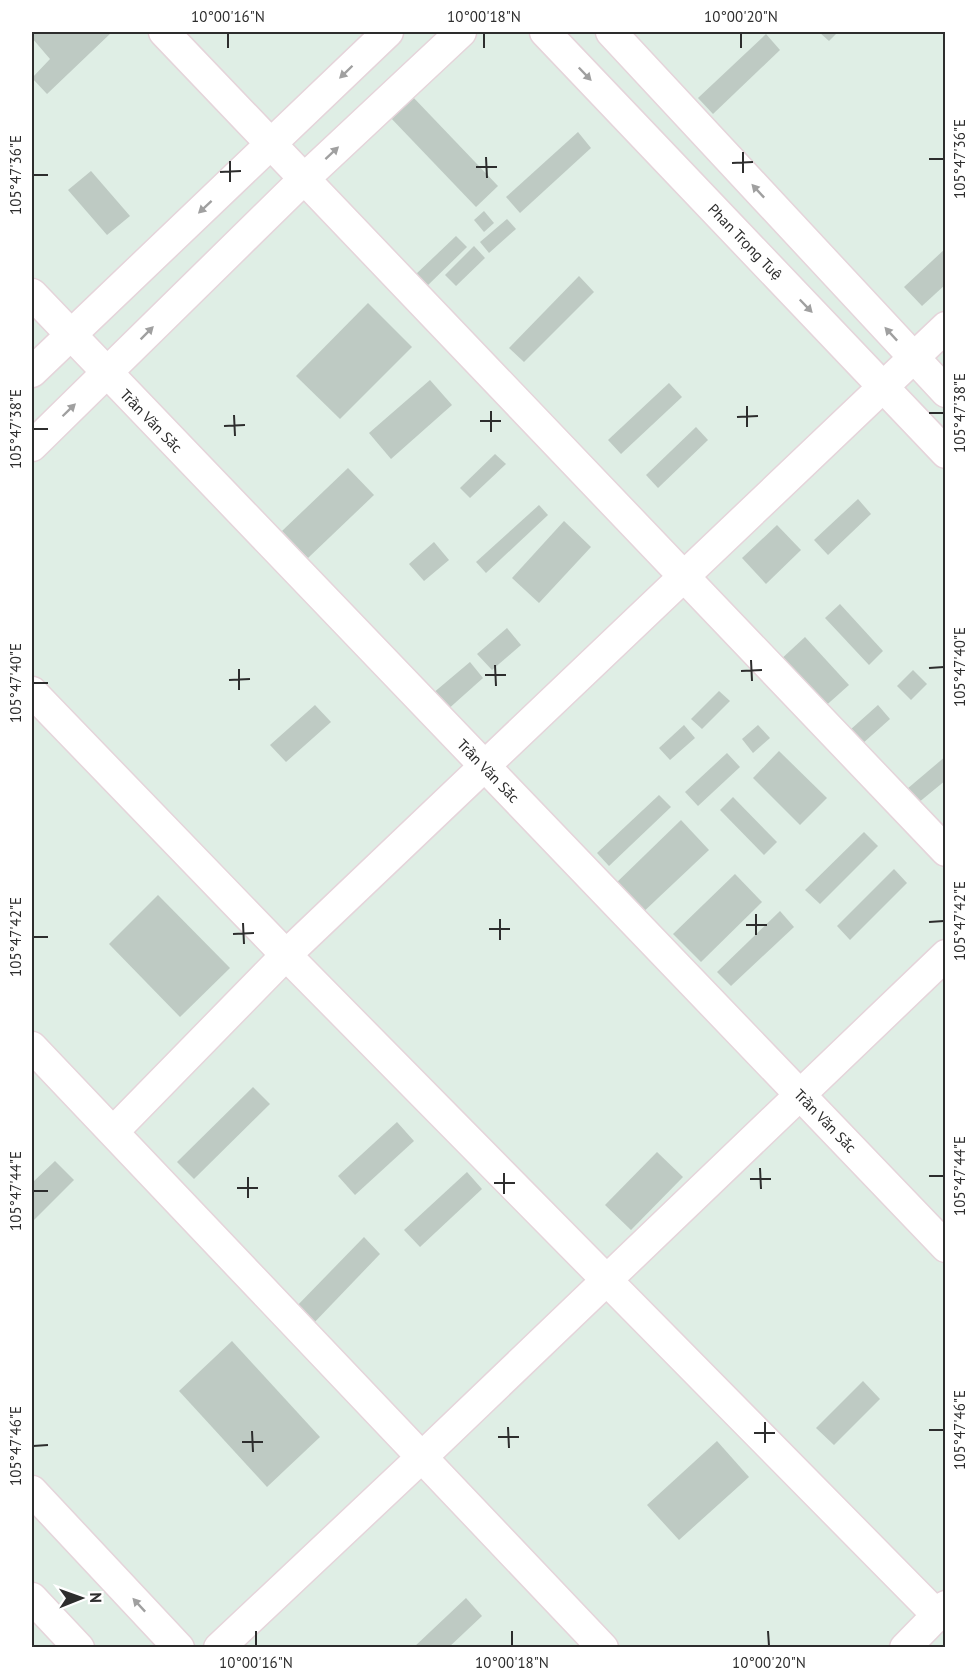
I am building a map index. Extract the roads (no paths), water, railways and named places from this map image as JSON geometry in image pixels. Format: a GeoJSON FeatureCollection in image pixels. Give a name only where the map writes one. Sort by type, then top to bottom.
{"type":"FeatureCollection","features":[{"type":"Feature","properties":{"kind":"street"},"geometry":{"type":"LineString","coordinates":[[164,32],[945,851]]}},
{"type":"Feature","properties":{"kind":"street"},"geometry":{"type":"LineString","coordinates":[[32,372],[388,32]]}},
{"type":"Feature","properties":{"kind":"street"},"geometry":{"type":"LineString","coordinates":[[32,446],[305,178],[461,32]]}},
{"type":"Feature","properties":{"kind":"street","name":"Phan Trọng Tuệ"},"geometry":{"type":"LineString","coordinates":[[545,32],[945,453]]}},
{"type":"Feature","properties":{"kind":"street"},"geometry":{"type":"LineString","coordinates":[[611,32],[945,392]]}},
{"type":"Feature","properties":{"kind":"street","name":"Trần Văn Sắc"},"geometry":{"type":"LineString","coordinates":[[32,294],[106,374],[945,1247]]}},
{"type":"Feature","properties":{"kind":"street"},"geometry":{"type":"LineString","coordinates":[[114,1131],[286,955],[884,388],[945,327]]}},
{"type":"Feature","properties":{"kind":"street"},"geometry":{"type":"LineString","coordinates":[[32,692],[286,955],[606,1280],[941,1611],[905,1647]]}},
{"type":"Feature","properties":{"kind":"street"},"geometry":{"type":"LineString","coordinates":[[219,1647],[801,1096],[945,955]]}},
{"type":"Feature","properties":{"kind":"street"},"geometry":{"type":"LineString","coordinates":[[32,1047],[603,1647]]}},
{"type":"Feature","properties":{"kind":"street"},"geometry":{"type":"LineString","coordinates":[[32,1491],[179,1647]]}},
{"type":"Feature","properties":{"kind":"street"},"geometry":{"type":"LineString","coordinates":[[32,1598],[80,1647]]}}]}
